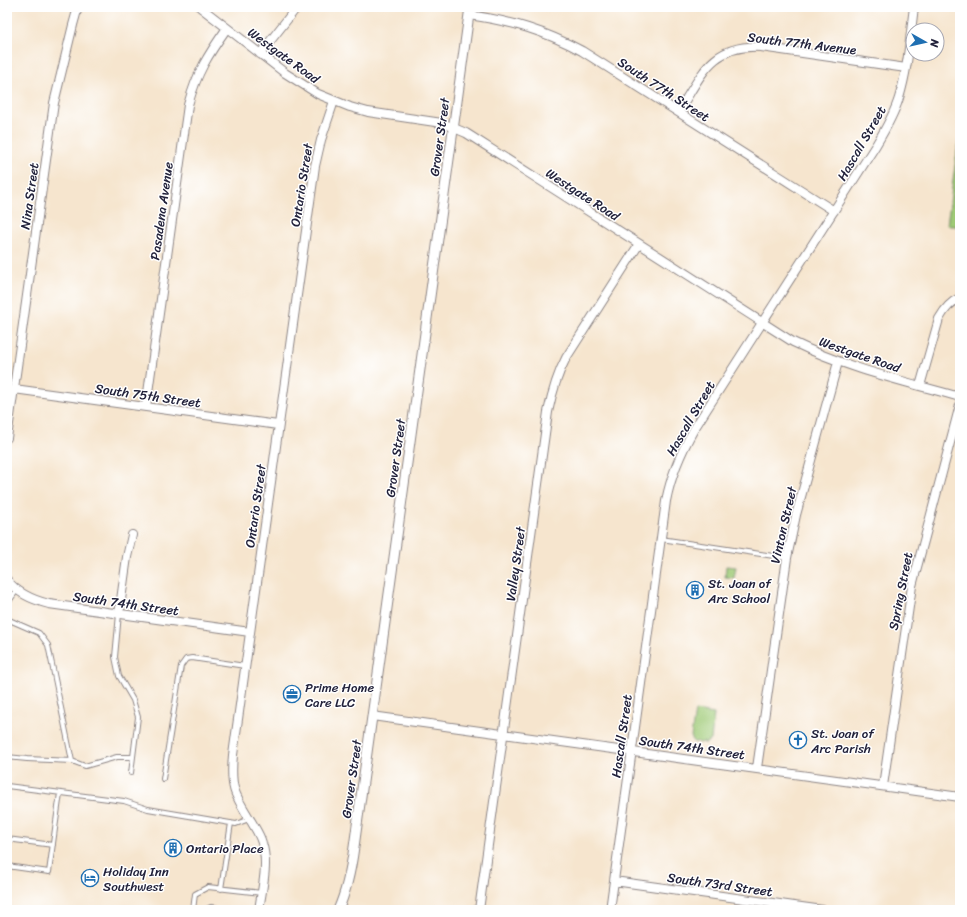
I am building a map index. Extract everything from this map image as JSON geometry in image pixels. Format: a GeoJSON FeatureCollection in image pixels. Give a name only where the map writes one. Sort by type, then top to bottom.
{"type":"FeatureCollection","features":[{"type":"Feature","properties":{"kind":"street","name":"Nina Street"},"geometry":{"type":"LineString","coordinates":[[7,438],[54,103],[78,7]]}},
{"type":"Feature","properties":{"kind":"street","name":"Westgate Road"},"geometry":{"type":"LineString","coordinates":[[200,7],[299,83],[334,101],[368,112],[442,123],[466,133],[793,342],[838,362],[863,371],[960,397]]}},
{"type":"Feature","properties":{"kind":"street"},"geometry":{"type":"LineString","coordinates":[[260,54],[297,7]]}},
{"type":"Feature","properties":{"kind":"street","name":"Hascall Street"},"geometry":{"type":"LineString","coordinates":[[610,910],[631,751],[669,488],[682,452],[694,429],[886,128],[899,98],[906,68],[914,7]]}},
{"type":"Feature","properties":{"kind":"street","name":"South 77th Street"},"geometry":{"type":"LineString","coordinates":[[470,11],[542,31],[562,40],[582,51],[834,211]]}},
{"type":"Feature","properties":{"kind":"street","name":"Grover Street"},"geometry":{"type":"LineString","coordinates":[[338,910],[345,893],[351,867],[470,11]]}},
{"type":"Feature","properties":{"kind":"street","name":"Pasadena Avenue"},"geometry":{"type":"LineString","coordinates":[[146,407],[188,105],[202,65],[227,28]]}},
{"type":"Feature","properties":{"kind":"street","name":"South 77th Avenue"},"geometry":{"type":"LineString","coordinates":[[678,112],[708,66],[723,54],[739,48],[761,47],[906,68]]}},
{"type":"Feature","properties":{"kind":"street","name":"Ontario Street"},"geometry":{"type":"LineString","coordinates":[[259,910],[265,869],[265,854],[261,839],[235,794],[232,785],[231,773],[315,166],[321,140],[334,101]]}},
{"type":"Feature","properties":{"kind":"street","name":"Valley Street"},"geometry":{"type":"LineString","coordinates":[[479,910],[552,391],[566,358],[639,244]]}},
{"type":"Feature","properties":{"kind":"street"},"geometry":{"type":"LineString","coordinates":[[920,386],[939,319],[950,304],[958,298]]}},
{"type":"Feature","properties":{"kind":"street","name":"Vinton Street"},"geometry":{"type":"LineString","coordinates":[[757,768],[787,558],[796,515],[838,362]]}},
{"type":"Feature","properties":{"kind":"street","name":"South 75th Street"},"geometry":{"type":"LineString","coordinates":[[14,389],[278,425]]}},
{"type":"Feature","properties":{"kind":"street","name":"Spring Street"},"geometry":{"type":"LineString","coordinates":[[883,786],[912,586],[960,404]]}},
{"type":"Feature","properties":{"kind":"street"},"geometry":{"type":"LineString","coordinates":[[119,614],[127,557],[132,535]]}},
{"type":"Feature","properties":{"kind":"street","name":"South 74th Street"},"geometry":{"type":"LineString","coordinates":[[7,580],[17,590],[35,601],[49,604],[250,632]]}},
{"type":"Feature","properties":{"kind":"street","name":"South 74th Street"},"geometry":{"type":"LineString","coordinates":[[372,716],[960,797]]}},
{"type":"Feature","properties":{"kind":"street","name":"South 73rd Street"},"geometry":{"type":"LineString","coordinates":[[614,881],[822,910]]}},
{"type":"Feature","properties":{"kind":"lane"},"geometry":{"type":"LineString","coordinates":[[661,539],[787,558]]}},
{"type":"Feature","properties":{"kind":"lane"},"geometry":{"type":"LineString","coordinates":[[7,604],[17,590]]}},
{"type":"Feature","properties":{"kind":"lane"},"geometry":{"type":"LineString","coordinates":[[119,614],[115,657],[119,676],[133,700],[138,717],[131,773]]}},
{"type":"Feature","properties":{"kind":"lane"},"geometry":{"type":"LineString","coordinates":[[7,619],[39,633],[48,645],[72,761]]}},
{"type":"Feature","properties":{"kind":"lane"},"geometry":{"type":"LineString","coordinates":[[163,779],[181,666],[186,659],[192,658],[245,666]]}},
{"type":"Feature","properties":{"kind":"lane"},"geometry":{"type":"LineString","coordinates":[[7,757],[72,761],[85,766],[117,757],[133,757]]}},
{"type":"Feature","properties":{"kind":"lane"},"geometry":{"type":"LineString","coordinates":[[7,786],[124,801],[148,809],[236,824],[250,820]]}},
{"type":"Feature","properties":{"kind":"lane"},"geometry":{"type":"LineString","coordinates":[[7,866],[49,872],[60,793]]}},
{"type":"Feature","properties":{"kind":"lane"},"geometry":{"type":"LineString","coordinates":[[221,889],[231,823]]}},
{"type":"Feature","properties":{"kind":"lane"},"geometry":{"type":"LineString","coordinates":[[7,839],[53,845]]}},
{"type":"Feature","properties":{"kind":"lane"},"geometry":{"type":"LineString","coordinates":[[193,910],[195,894],[208,888],[262,893]]}},
{"type":"Feature","properties":{"kind":"lane"},"geometry":{"type":"LineString","coordinates":[[205,910],[211,907],[233,910]]}},
{"type":"Feature","properties":{"kind":"green space"},"geometry":{"type":"Polygon","coordinates":[[[960,129],[960,227],[947,225],[960,129]]]}},
{"type":"Feature","properties":{"kind":"green space"},"geometry":{"type":"Polygon","coordinates":[[[726,566],[736,567],[734,578],[725,577],[726,566]]]}},
{"type":"Feature","properties":{"kind":"green space"},"geometry":{"type":"Polygon","coordinates":[[[695,711],[714,714],[711,740],[705,744],[704,742],[699,743],[697,741],[695,743],[691,737],[695,711]]]}},
{"type":"Feature","properties":{"kind":"place","name":"St. Joan of Arc School"},"geometry":{"type":"Point","coordinates":[695,590]}},
{"type":"Feature","properties":{"kind":"place","name":"Prime Home Care LLC"},"geometry":{"type":"Point","coordinates":[292,694]}},
{"type":"Feature","properties":{"kind":"place","name":"St. Joan of Arc Parish"},"geometry":{"type":"Point","coordinates":[798,740]}},
{"type":"Feature","properties":{"kind":"place","name":"Ontario Place"},"geometry":{"type":"Point","coordinates":[173,848]}},
{"type":"Feature","properties":{"kind":"place","name":"Holiday Inn Southwest"},"geometry":{"type":"Point","coordinates":[90,878]}}]}
